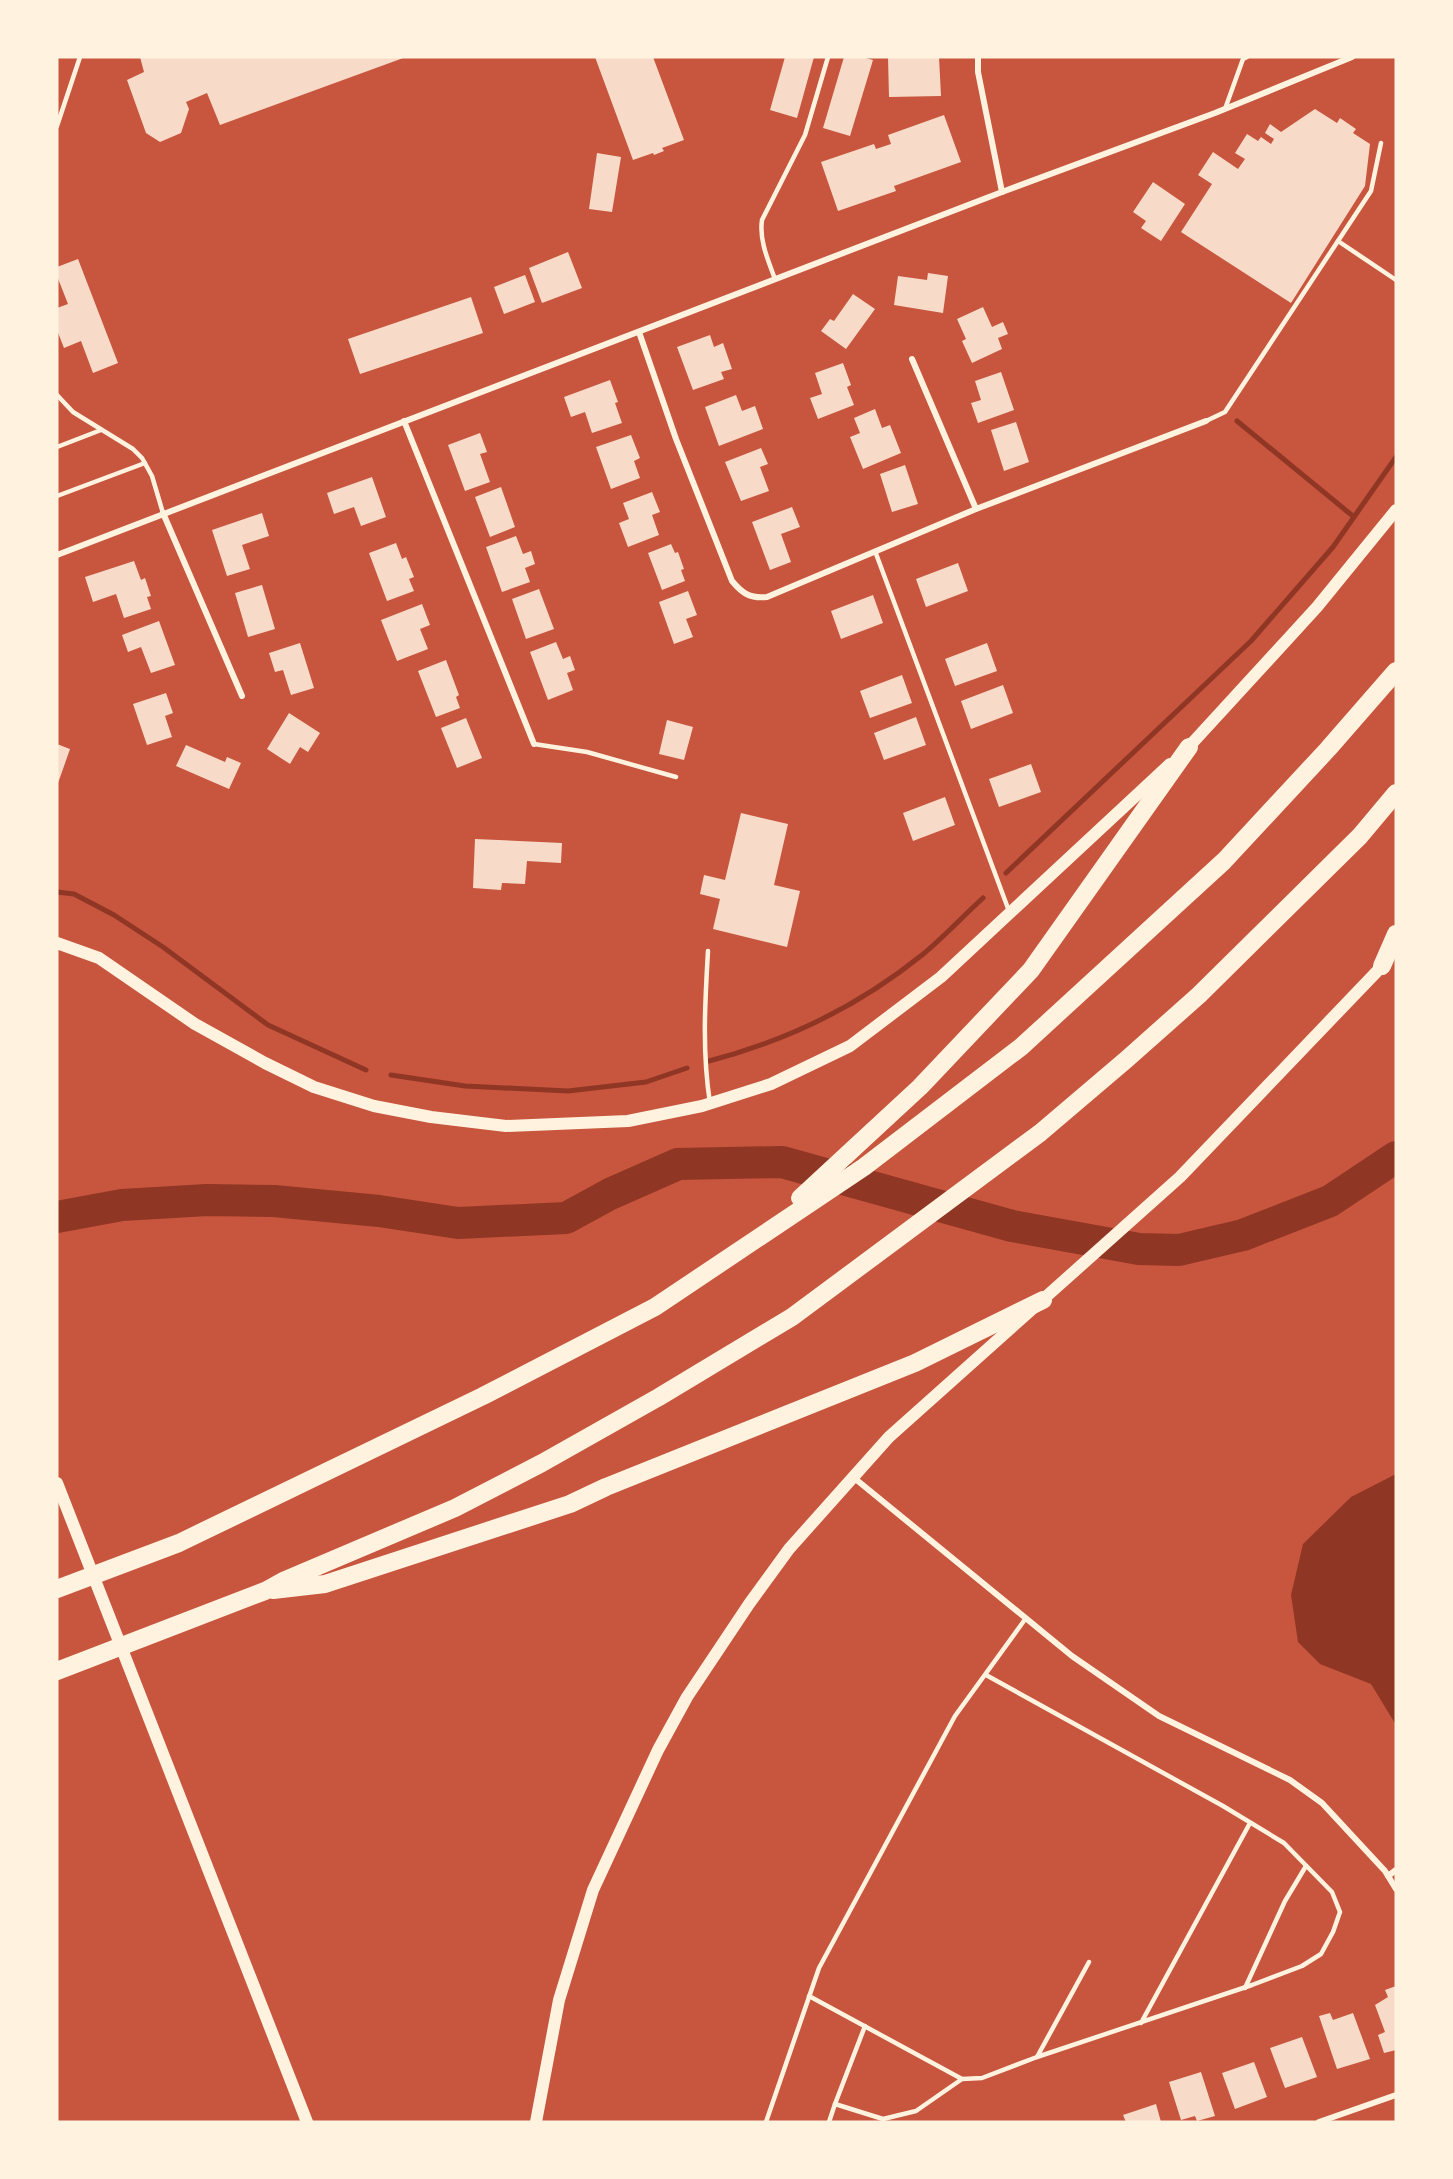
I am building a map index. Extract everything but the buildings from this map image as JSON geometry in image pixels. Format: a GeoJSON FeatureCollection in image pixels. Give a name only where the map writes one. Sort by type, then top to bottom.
{"type":"FeatureCollection","features":[{"type":"Feature","properties":{"kind":"highway"},"geometry":{"type":"LineString","coordinates":[[57,1589],[179,1543],[483,1396],[656,1307],[765,1231],[864,1167],[1021,1047],[1224,861],[1396,671]]}},
{"type":"Feature","properties":{"kind":"highway"},"geometry":{"type":"LineString","coordinates":[[765,1231],[920,1087],[1031,970],[1189,747]]}},
{"type":"Feature","properties":{"kind":"highway"},"geometry":{"type":"LineString","coordinates":[[57,1671],[265,1591],[283,1581],[455,1508],[542,1463],[659,1397],[792,1317],[1040,1133],[1199,995],[1360,836],[1396,793]]}},
{"type":"Feature","properties":{"kind":"highway"},"geometry":{"type":"LineString","coordinates":[[1382,966],[1396,934]]}},
{"type":"Feature","properties":{"kind":"highway"},"geometry":{"type":"LineString","coordinates":[[265,1591],[326,1584],[570,1504],[606,1487],[915,1364],[1043,1300]]}},
{"type":"Feature","properties":{"kind":"main road"},"geometry":{"type":"LineString","coordinates":[[57,943],[99,958],[195,1024],[265,1063],[314,1087],[374,1106],[431,1117],[506,1126],[628,1121],[710,1103],[771,1084],[850,1046],[941,977],[1189,747],[1317,607],[1396,510]]}},
{"type":"Feature","properties":{"kind":"main road"},"geometry":{"type":"LineString","coordinates":[[536,2122],[559,2000],[593,1890],[648,1771],[687,1697],[789,1549],[889,1437],[1180,1177],[1396,951]]}},
{"type":"Feature","properties":{"kind":"main road"},"geometry":{"type":"LineString","coordinates":[[58,1486],[307,2122]]}},
{"type":"Feature","properties":{"kind":"street"},"geometry":{"type":"LineString","coordinates":[[978,57],[978,72],[1002,192]]}},
{"type":"Feature","properties":{"kind":"street"},"geometry":{"type":"LineString","coordinates":[[57,555],[1002,192],[1225,109],[1352,57]]}},
{"type":"Feature","properties":{"kind":"street"},"geometry":{"type":"LineString","coordinates":[[639,332],[676,439],[732,581],[742,593],[760,598],[976,509],[1206,421]]}},
{"type":"Feature","properties":{"kind":"street"},"geometry":{"type":"LineString","coordinates":[[912,359],[976,509]]}},
{"type":"Feature","properties":{"kind":"street"},"geometry":{"type":"LineString","coordinates":[[404,421],[534,744]]}},
{"type":"Feature","properties":{"kind":"street"},"geometry":{"type":"LineString","coordinates":[[163,513],[242,696]]}},
{"type":"Feature","properties":{"kind":"street"},"geometry":{"type":"LineString","coordinates":[[853,1477],[1072,1656],[1159,1716],[1290,1780],[1322,1803],[1357,1838],[1396,1889]]}},
{"type":"Feature","properties":{"kind":"street"},"geometry":{"type":"LineString","coordinates":[[1388,1876],[1396,1870]]}},
{"type":"Feature","properties":{"kind":"street"},"geometry":{"type":"LineString","coordinates":[[1319,2122],[1396,2095]]}},
{"type":"Feature","properties":{"kind":"lane"},"geometry":{"type":"LineString","coordinates":[[57,126],[80,57]]}},
{"type":"Feature","properties":{"kind":"lane"},"geometry":{"type":"LineString","coordinates":[[775,279],[763,245],[762,220],[805,135],[828,57]]}},
{"type":"Feature","properties":{"kind":"lane"},"geometry":{"type":"LineString","coordinates":[[1225,109],[1244,59],[1247,57]]}},
{"type":"Feature","properties":{"kind":"lane"},"geometry":{"type":"LineString","coordinates":[[1206,421],[1225,412],[1371,191],[1381,143]]}},
{"type":"Feature","properties":{"kind":"lane"},"geometry":{"type":"LineString","coordinates":[[1338,241],[1396,280]]}},
{"type":"Feature","properties":{"kind":"lane"},"geometry":{"type":"LineString","coordinates":[[57,395],[73,412],[132,449],[145,463],[152,476],[163,513]]}},
{"type":"Feature","properties":{"kind":"lane"},"geometry":{"type":"LineString","coordinates":[[57,447],[101,430]]}},
{"type":"Feature","properties":{"kind":"lane"},"geometry":{"type":"LineString","coordinates":[[57,496],[145,463]]}},
{"type":"Feature","properties":{"kind":"lane"},"geometry":{"type":"LineString","coordinates":[[875,550],[1009,912]]}},
{"type":"Feature","properties":{"kind":"lane"},"geometry":{"type":"LineString","coordinates":[[534,744],[587,752],[676,777]]}},
{"type":"Feature","properties":{"kind":"lane"},"geometry":{"type":"LineString","coordinates":[[708,951],[704,1021],[705,1072],[710,1103]]}},
{"type":"Feature","properties":{"kind":"lane"},"geometry":{"type":"LineString","coordinates":[[766,2122],[819,1968],[955,1716],[1026,1618]]}},
{"type":"Feature","properties":{"kind":"lane"},"geometry":{"type":"LineString","coordinates":[[809,1996],[962,2079],[982,2078],[1245,1988],[1302,1966],[1321,1954],[1333,1932],[1340,1912],[1332,1892],[1284,1844],[986,1675]]}},
{"type":"Feature","properties":{"kind":"lane"},"geometry":{"type":"LineString","coordinates":[[1141,2023],[1250,1823]]}},
{"type":"Feature","properties":{"kind":"lane"},"geometry":{"type":"LineString","coordinates":[[1245,1988],[1286,1901],[1306,1866]]}},
{"type":"Feature","properties":{"kind":"lane"},"geometry":{"type":"LineString","coordinates":[[1037,2058],[1089,1962]]}},
{"type":"Feature","properties":{"kind":"lane"},"geometry":{"type":"LineString","coordinates":[[829,2122],[865,2026]]}},
{"type":"Feature","properties":{"kind":"lane"},"geometry":{"type":"LineString","coordinates":[[835,2104],[883,2119],[916,2111],[962,2079]]}},
{"type":"Feature","properties":{"kind":"shaded area"},"geometry":{"type":"Polygon","coordinates":[[[1396,1474],[1396,1725],[1371,1684],[1320,1664],[1298,1642],[1291,1595],[1303,1544],[1351,1497],[1396,1474]]]}},
{"type":"Feature","properties":{"kind":"waterway"},"geometry":{"type":"LineString","coordinates":[[1237,421],[1354,517]]}},
{"type":"Feature","properties":{"kind":"waterway"},"geometry":{"type":"LineString","coordinates":[[1006,873],[1251,641],[1333,547],[1396,457]]}},
{"type":"Feature","properties":{"kind":"waterway"},"geometry":{"type":"LineString","coordinates":[[57,892],[74,894],[114,915],[163,947],[268,1025],[366,1070]]}},
{"type":"Feature","properties":{"kind":"waterway"},"geometry":{"type":"LineString","coordinates":[[709,1061],[794,1032],[848,1005],[922,955],[983,898]]}},
{"type":"Feature","properties":{"kind":"waterway"},"geometry":{"type":"LineString","coordinates":[[391,1075],[465,1086],[568,1091],[646,1082],[687,1068]]}},
{"type":"Feature","properties":{"kind":"waterway"},"geometry":{"type":"LineString","coordinates":[[57,1217],[122,1205],[207,1200],[274,1201],[379,1211],[458,1223],[566,1218],[610,1194],[678,1164],[782,1162],[1012,1226],[1139,1249],[1179,1250],[1243,1235],[1330,1201],[1396,1157]]}}]}
